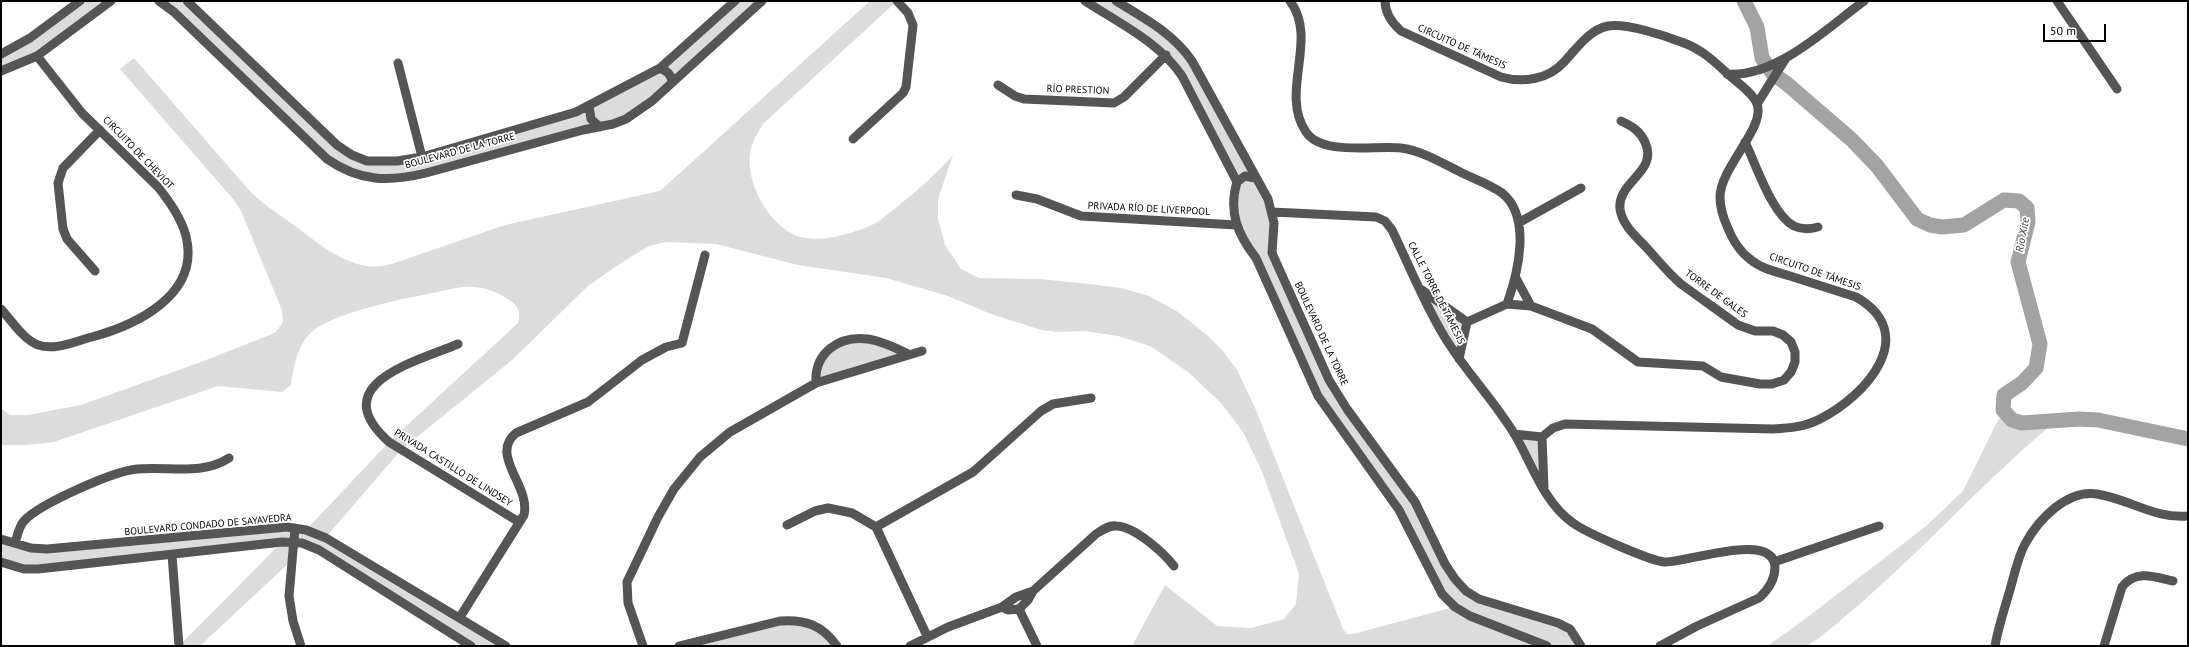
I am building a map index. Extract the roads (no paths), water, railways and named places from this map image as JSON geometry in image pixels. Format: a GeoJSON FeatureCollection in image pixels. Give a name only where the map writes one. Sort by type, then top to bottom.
{"type":"FeatureCollection","features":[{"type":"Feature","properties":{"kind":"street"},"geometry":{"type":"LineString","coordinates":[[1,54],[30,38],[80,1]]}},
{"type":"Feature","properties":{"kind":"street"},"geometry":{"type":"LineString","coordinates":[[1,71],[37,56],[112,1]]}},
{"type":"Feature","properties":{"kind":"street","name":"BOULEVARD DE LA TORRE"},"geometry":{"type":"LineString","coordinates":[[159,1],[174,12],[328,159],[349,172],[379,179],[409,177],[613,124],[631,116],[652,101],[762,1]]}},
{"type":"Feature","properties":{"kind":"street","name":"BOULEVARD DE LA TORRE"},"geometry":{"type":"LineString","coordinates":[[191,2],[337,145],[352,155],[367,161],[397,161],[422,157],[559,118],[589,106],[660,68],[735,1]]}},
{"type":"Feature","properties":{"kind":"street"},"geometry":{"type":"LineString","coordinates":[[853,139],[903,93],[906,86],[913,25],[908,13],[897,1]]}},
{"type":"Feature","properties":{"kind":"street"},"geometry":{"type":"LineString","coordinates":[[1085,1],[1154,45],[1166,55],[1182,76],[1237,182]]}},
{"type":"Feature","properties":{"kind":"street","name":"BOULEVARD DE LA TORRE"},"geometry":{"type":"LineString","coordinates":[[1116,1],[1162,30],[1185,51],[1255,178],[1268,198],[1272,212],[1274,237],[1272,253],[1334,390],[1415,502],[1454,579],[1466,591],[1479,599],[1558,623],[1570,629],[1581,646]]}},
{"type":"Feature","properties":{"kind":"street"},"geometry":{"type":"LineString","coordinates":[[1290,1],[1301,22],[1302,34],[1297,98],[1298,116],[1306,133],[1318,142],[1333,147],[1400,148],[1418,151],[1502,193],[1513,205],[1520,222],[1516,278],[1507,304],[1466,322]]}},
{"type":"Feature","properties":{"kind":"street","name":"CIRCUITO DE TÁMESIS"},"geometry":{"type":"LineString","coordinates":[[1385,1],[1390,18],[1401,31],[1500,77],[1517,81],[1533,79],[1549,73],[1563,64],[1593,32],[1608,26],[1628,27],[1683,43],[1707,55],[1751,95],[1757,104],[1759,115],[1745,142],[1724,176],[1720,197],[1722,215],[1739,248],[1751,261],[1770,269],[1856,297],[1869,305],[1880,317],[1886,331],[1886,349],[1878,368],[1853,398],[1819,420],[1798,427],[1773,429],[1565,424],[1553,428],[1542,437]]}},
{"type":"Feature","properties":{"kind":"street"},"geometry":{"type":"LineString","coordinates":[[1757,104],[1771,81],[1774,69],[1864,1]]}},
{"type":"Feature","properties":{"kind":"street"},"geometry":{"type":"LineString","coordinates":[[2057,1],[2117,88]]}},
{"type":"Feature","properties":{"kind":"street","name":"RÍO PRESTION"},"geometry":{"type":"LineString","coordinates":[[998,85],[1014,96],[1024,99],[1114,103],[1124,97],[1166,55]]}},
{"type":"Feature","properties":{"kind":"street","name":"CIRCUITO DE CHEVIOT"},"geometry":{"type":"LineString","coordinates":[[1,309],[27,339],[44,346],[62,345],[105,333],[137,321],[151,312],[175,290],[185,274],[188,258],[187,240],[169,201],[158,187],[75,105],[37,56]]}},
{"type":"Feature","properties":{"kind":"street"},"geometry":{"type":"LineString","coordinates":[[398,63],[422,157]]}},
{"type":"Feature","properties":{"kind":"street"},"geometry":{"type":"LineString","coordinates":[[660,68],[667,71],[672,77],[672,82]]}},
{"type":"Feature","properties":{"kind":"street"},"geometry":{"type":"LineString","coordinates":[[1727,74],[1739,75],[1761,70],[1774,69]]}},
{"type":"Feature","properties":{"kind":"street"},"geometry":{"type":"LineString","coordinates":[[589,106],[591,119],[600,127]]}},
{"type":"Feature","properties":{"kind":"street","name":"TORRE DE GALES"},"geometry":{"type":"LineString","coordinates":[[1507,304],[1531,306],[1592,329],[1638,362],[1703,366],[1721,377],[1760,384],[1772,384],[1784,380],[1792,372],[1795,362],[1795,352],[1791,342],[1783,335],[1773,331],[1746,330],[1738,325],[1681,283],[1632,232],[1624,221],[1620,210],[1620,199],[1625,189],[1647,164],[1648,154],[1641,134],[1633,126],[1621,121]]}},
{"type":"Feature","properties":{"kind":"street"},"geometry":{"type":"LineString","coordinates":[[95,271],[67,239],[63,229],[58,183],[59,176],[63,168],[100,130]]}},
{"type":"Feature","properties":{"kind":"street"},"geometry":{"type":"LineString","coordinates":[[1745,142],[1773,201],[1782,215],[1794,226],[1806,229],[1818,227]]}},
{"type":"Feature","properties":{"kind":"street"},"geometry":{"type":"LineString","coordinates":[[1255,178],[1245,176],[1237,182],[1234,192],[1236,225],[1244,243],[1256,258],[1318,396],[1400,510],[1442,594],[1455,607],[1470,616],[1547,646]]}},
{"type":"Feature","properties":{"kind":"street"},"geometry":{"type":"LineString","coordinates":[[1520,222],[1582,188]]}},
{"type":"Feature","properties":{"kind":"street","name":"PRIVADA RÍO DE LIVERPOOL"},"geometry":{"type":"LineString","coordinates":[[1016,195],[1037,199],[1081,216],[1236,225]]}},
{"type":"Feature","properties":{"kind":"street","name":"CALLE TORRE DE TÁMESIS"},"geometry":{"type":"LineString","coordinates":[[1272,212],[1376,217],[1385,221],[1392,230],[1443,335],[1514,434],[1544,490]]}},
{"type":"Feature","properties":{"kind":"street"},"geometry":{"type":"LineString","coordinates":[[1256,258],[1265,259],[1272,253]]}},
{"type":"Feature","properties":{"kind":"street","name":"PRIVADA CASTILLO DE LINDSEY"},"geometry":{"type":"LineString","coordinates":[[460,617],[520,522],[526,508],[524,498],[507,456],[505,447],[508,439],[516,433],[588,402],[642,360],[666,348],[682,343],[705,255]]}},
{"type":"Feature","properties":{"kind":"street"},"geometry":{"type":"LineString","coordinates":[[1516,278],[1531,306]]}},
{"type":"Feature","properties":{"kind":"street"},"geometry":{"type":"LineString","coordinates":[[1421,290],[1466,322]]}},
{"type":"Feature","properties":{"kind":"street"},"geometry":{"type":"LineString","coordinates":[[1459,359],[1466,322]]}},
{"type":"Feature","properties":{"kind":"street"},"geometry":{"type":"LineString","coordinates":[[816,383],[815,373],[822,355],[832,347],[846,340],[869,339],[908,354]]}},
{"type":"Feature","properties":{"kind":"street","name":"PRIVADA CASTILLO DE LINDSEY"},"geometry":{"type":"LineString","coordinates":[[458,344],[388,373],[377,381],[369,393],[366,406],[368,418],[375,429],[389,442],[520,522]]}},
{"type":"Feature","properties":{"kind":"street"},"geometry":{"type":"LineString","coordinates":[[643,646],[628,603],[627,582],[643,545],[674,489],[700,457],[724,436],[816,383],[922,350]]}},
{"type":"Feature","properties":{"kind":"street"},"geometry":{"type":"LineString","coordinates":[[876,527],[973,472],[1041,412],[1053,404],[1091,398]]}},
{"type":"Feature","properties":{"kind":"street"},"geometry":{"type":"LineString","coordinates":[[1514,434],[1542,437],[1544,490],[1558,508],[1573,523],[1649,558],[1664,562],[1678,561],[1750,548],[1764,551],[1774,562],[1772,582],[1767,591],[1759,598],[1697,626],[1660,646]]}},
{"type":"Feature","properties":{"kind":"street"},"geometry":{"type":"LineString","coordinates":[[15,543],[23,522],[41,508],[114,475],[138,469],[204,468],[218,466],[229,458]]}},
{"type":"Feature","properties":{"kind":"street"},"geometry":{"type":"LineString","coordinates":[[1995,646],[2019,558],[2025,544],[2057,505],[2070,497],[2082,494],[2098,494],[2160,514],[2188,516]]}},
{"type":"Feature","properties":{"kind":"street"},"geometry":{"type":"LineString","coordinates":[[787,525],[815,511],[828,508],[852,513],[876,527],[927,636]]}},
{"type":"Feature","properties":{"kind":"street"},"geometry":{"type":"LineString","coordinates":[[1002,607],[1008,610],[1019,609],[1028,600],[1033,591],[1096,534],[1105,528],[1115,525],[1126,527],[1135,532],[1161,552],[1174,566]]}},
{"type":"Feature","properties":{"kind":"street"},"geometry":{"type":"LineString","coordinates":[[1774,562],[1879,526]]}},
{"type":"Feature","properties":{"kind":"street"},"geometry":{"type":"LineString","coordinates":[[295,528],[289,596],[293,621],[301,646]]}},
{"type":"Feature","properties":{"kind":"street","name":"BOULEVARD CONDADO DE SAYAVEDRA"},"geometry":{"type":"LineString","coordinates":[[1,538],[31,548],[63,549],[295,528],[326,538],[460,617],[506,646]]}},
{"type":"Feature","properties":{"kind":"street"},"geometry":{"type":"LineString","coordinates":[[1,562],[24,569],[38,569],[293,542],[319,550],[471,646]]}},
{"type":"Feature","properties":{"kind":"street"},"geometry":{"type":"LineString","coordinates":[[172,555],[178,646]]}},
{"type":"Feature","properties":{"kind":"street"},"geometry":{"type":"LineString","coordinates":[[2104,646],[2122,587],[2127,580],[2144,575],[2173,581]]}},
{"type":"Feature","properties":{"kind":"street"},"geometry":{"type":"LineString","coordinates":[[910,646],[927,636],[1002,607],[1016,597],[1033,591]]}},
{"type":"Feature","properties":{"kind":"street"},"geometry":{"type":"LineString","coordinates":[[1019,609],[1038,646]]}},
{"type":"Feature","properties":{"kind":"street"},"geometry":{"type":"LineString","coordinates":[[679,646],[780,621],[794,620],[810,622],[822,630],[837,646]]}},
{"type":"Feature","properties":{"kind":"waterway","name":"Rio Xite"},"geometry":{"type":"LineString","coordinates":[[1744,1],[1757,27],[1762,58],[1773,74],[1786,83],[1852,140],[1877,166],[1917,219],[1930,225],[1942,227],[1964,225],[2004,200],[2019,201],[2027,208],[2028,222],[2018,262],[2040,344],[2036,368],[2022,383],[2004,395],[2003,410],[2012,420],[2022,423],[2079,419],[2098,420],[2188,439]]}}]}
